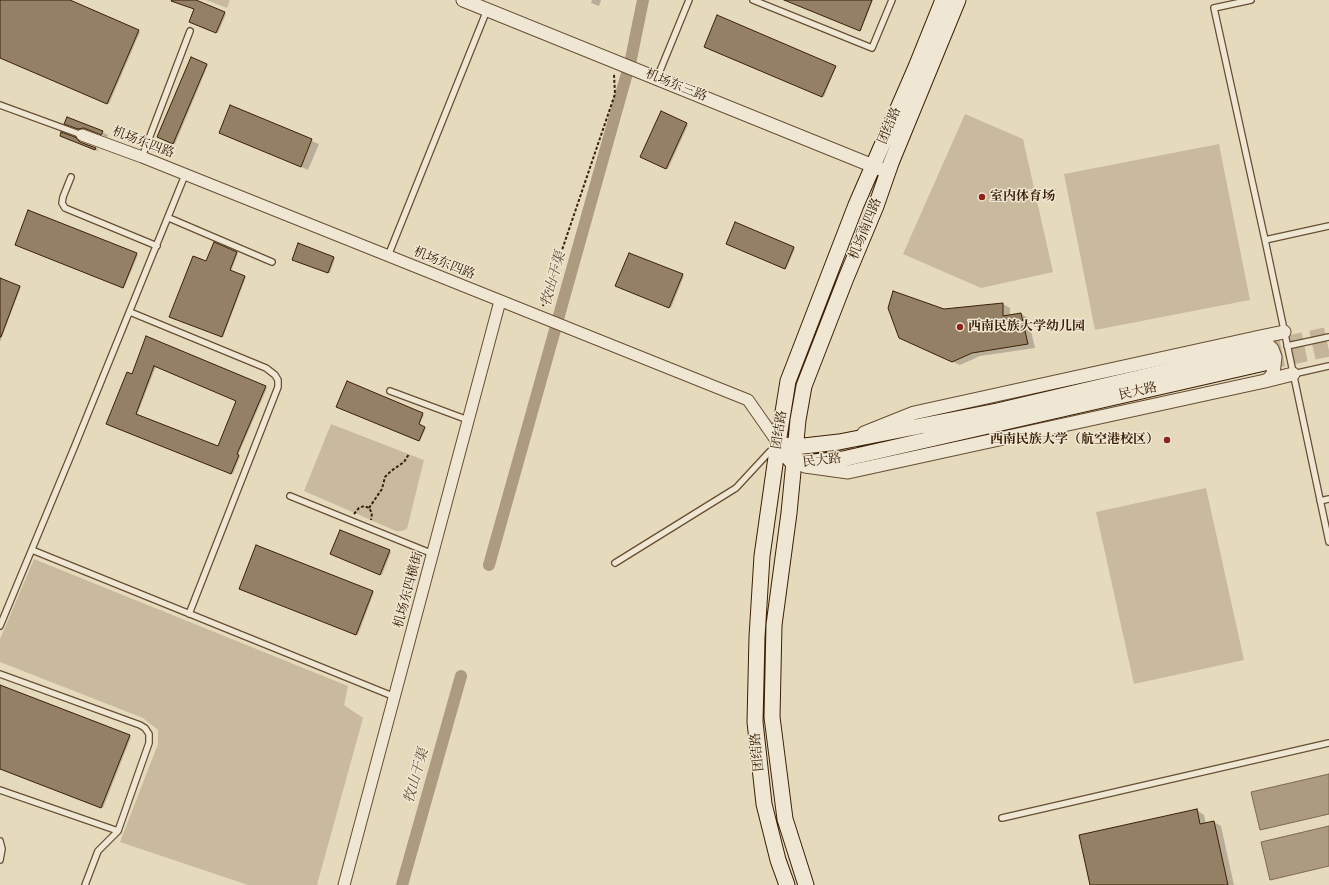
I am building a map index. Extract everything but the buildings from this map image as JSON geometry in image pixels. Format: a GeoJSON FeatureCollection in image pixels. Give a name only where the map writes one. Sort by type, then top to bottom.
{"type":"FeatureCollection","features":[{"type":"Feature","properties":{"kind":"main road","name":"团结路"},"geometry":{"type":"LineString","coordinates":[[787,885],[778,860],[764,804],[755,722],[757,637],[762,556],[788,381],[856,205],[916,67],[943,0]]}},
{"type":"Feature","properties":{"kind":"main road","name":"机场南四路"},"geometry":{"type":"LineString","coordinates":[[794,464],[804,386],[876,206],[888,172],[958,0]]}},
{"type":"Feature","properties":{"kind":"main road","name":"民大路"},"geometry":{"type":"LineString","coordinates":[[1267,355],[843,459],[794,464],[778,443],[795,447],[839,442],[1267,355]]}},
{"type":"Feature","properties":{"kind":"main road","name":"团结路"},"geometry":{"type":"LineString","coordinates":[[794,464],[774,625],[772,717],[785,819],[806,885]]}},
{"type":"Feature","properties":{"kind":"street","name":"机场东三路"},"geometry":{"type":"LineString","coordinates":[[463,0],[888,172]]}},
{"type":"Feature","properties":{"kind":"street","name":"机场东四路"},"geometry":{"type":"LineString","coordinates":[[82,135],[142,157],[388,257],[748,400],[778,443]]}},
{"type":"Feature","properties":{"kind":"street","name":"机场东四横街"},"geometry":{"type":"LineString","coordinates":[[344,885],[500,301]]}},
{"type":"Feature","properties":{"kind":"street"},"geometry":{"type":"LineString","coordinates":[[839,442],[914,413],[1284,332]]}},
{"type":"Feature","properties":{"kind":"street"},"geometry":{"type":"LineString","coordinates":[[1251,339],[1263,340],[1272,349],[1275,357],[1273,374],[1270,379],[1264,381]]}},
{"type":"Feature","properties":{"kind":"street"},"geometry":{"type":"LineString","coordinates":[[794,464],[848,472],[1293,374]]}},
{"type":"Feature","properties":{"kind":"lane"},"geometry":{"type":"LineString","coordinates":[[657,78],[689,0]]}},
{"type":"Feature","properties":{"kind":"lane"},"geometry":{"type":"LineString","coordinates":[[753,0],[872,48],[892,0]]}},
{"type":"Feature","properties":{"kind":"lane"},"geometry":{"type":"LineString","coordinates":[[1251,0],[1214,8],[1329,542]]}},
{"type":"Feature","properties":{"kind":"lane"},"geometry":{"type":"LineString","coordinates":[[388,257],[487,10]]}},
{"type":"Feature","properties":{"kind":"lane"},"geometry":{"type":"LineString","coordinates":[[142,157],[190,31]]}},
{"type":"Feature","properties":{"kind":"lane"},"geometry":{"type":"LineString","coordinates":[[0,104],[82,135]]}},
{"type":"Feature","properties":{"kind":"lane"},"geometry":{"type":"LineString","coordinates":[[0,626],[185,175]]}},
{"type":"Feature","properties":{"kind":"lane"},"geometry":{"type":"LineString","coordinates":[[71,178],[63,197],[62,203],[65,208],[157,246]]}},
{"type":"Feature","properties":{"kind":"lane"},"geometry":{"type":"LineString","coordinates":[[168,218],[272,262]]}},
{"type":"Feature","properties":{"kind":"lane"},"geometry":{"type":"LineString","coordinates":[[1265,240],[1329,226]]}},
{"type":"Feature","properties":{"kind":"lane"},"geometry":{"type":"LineString","coordinates":[[130,312],[266,368],[274,374],[278,380],[278,387],[190,614]]}},
{"type":"Feature","properties":{"kind":"lane"},"geometry":{"type":"LineString","coordinates":[[1287,346],[1329,337]]}},
{"type":"Feature","properties":{"kind":"lane"},"geometry":{"type":"LineString","coordinates":[[1293,374],[1329,366]]}},
{"type":"Feature","properties":{"kind":"lane"},"geometry":{"type":"LineString","coordinates":[[390,391],[468,420]]}},
{"type":"Feature","properties":{"kind":"lane"},"geometry":{"type":"LineString","coordinates":[[615,563],[736,488],[778,443]]}},
{"type":"Feature","properties":{"kind":"lane"},"geometry":{"type":"LineString","coordinates":[[290,496],[433,554]]}},
{"type":"Feature","properties":{"kind":"lane"},"geometry":{"type":"LineString","coordinates":[[1320,501],[1329,499]]}},
{"type":"Feature","properties":{"kind":"lane"},"geometry":{"type":"LineString","coordinates":[[32,550],[395,697]]}},
{"type":"Feature","properties":{"kind":"lane"},"geometry":{"type":"LineString","coordinates":[[0,674],[140,725],[145,728],[149,734],[149,743],[118,831],[98,850],[85,885]]}},
{"type":"Feature","properties":{"kind":"lane"},"geometry":{"type":"LineString","coordinates":[[1002,818],[1329,743]]}},
{"type":"Feature","properties":{"kind":"lane"},"geometry":{"type":"LineString","coordinates":[[0,790],[118,831]]}},
{"type":"Feature","properties":{"kind":"lane"},"geometry":{"type":"LineString","coordinates":[[0,842],[2,849],[0,860]]}},
{"type":"Feature","properties":{"kind":"path"},"geometry":{"type":"LineString","coordinates":[[540,317],[615,94],[613,61]]}},
{"type":"Feature","properties":{"kind":"path"},"geometry":{"type":"LineString","coordinates":[[369,508],[382,489],[385,477],[404,462],[409,454]]}},
{"type":"Feature","properties":{"kind":"path"},"geometry":{"type":"LineString","coordinates":[[350,520],[359,508],[364,506],[369,508],[372,513],[369,528]]}},
{"type":"Feature","properties":{"kind":"shaded area"},"geometry":{"type":"Polygon","coordinates":[[[206,0],[230,0],[227,8],[206,0]]]}},
{"type":"Feature","properties":{"kind":"shaded area","name":"室内体育场"},"geometry":{"type":"Polygon","coordinates":[[[965,114],[1023,139],[1053,272],[981,288],[903,254],[965,114]]]}},
{"type":"Feature","properties":{"kind":"shaded area"},"geometry":{"type":"Polygon","coordinates":[[[1219,144],[1250,300],[1095,330],[1064,174],[1219,144]]]}},
{"type":"Feature","properties":{"kind":"shaded area"},"geometry":{"type":"Polygon","coordinates":[[[331,424],[424,460],[407,529],[396,531],[304,491],[331,424]]]}},
{"type":"Feature","properties":{"kind":"shaded area"},"geometry":{"type":"Polygon","coordinates":[[[1206,488],[1244,660],[1134,684],[1096,512],[1206,488]]]}},
{"type":"Feature","properties":{"kind":"shaded area"},"geometry":{"type":"Polygon","coordinates":[[[34,559],[348,686],[344,705],[363,718],[317,885],[248,885],[120,842],[158,744],[158,730],[143,718],[0,662],[0,639],[34,559]]]}},
{"type":"Feature","properties":{"kind":"shaded area"},"geometry":{"type":"Polygon","coordinates":[[[1329,774],[1329,814],[1260,830],[1251,792],[1329,774]]]}},
{"type":"Feature","properties":{"kind":"shaded area"},"geometry":{"type":"Polygon","coordinates":[[[1329,826],[1329,866],[1270,880],[1261,842],[1329,826]]]}},
{"type":"Feature","properties":{"kind":"waterway","name":"牧山干渠"},"geometry":{"type":"LineString","coordinates":[[489,565],[631,59],[643,0]]}},
{"type":"Feature","properties":{"kind":"waterway","name":"牧山干渠"},"geometry":{"type":"LineString","coordinates":[[402,885],[461,676]]}},
{"type":"Feature","properties":{"kind":"tunnel"},"geometry":{"type":"LineString","coordinates":[[1266,348],[1329,334]]}},
{"type":"Feature","properties":{"kind":"tunnel"},"geometry":{"type":"LineString","coordinates":[[1269,362],[1329,349]]}},
{"type":"Feature","properties":{"kind":"place","name":"室内体育场"},"geometry":{"type":"Point","coordinates":[982,197]}},
{"type":"Feature","properties":{"kind":"place","name":"西南民族大学幼儿园"},"geometry":{"type":"Point","coordinates":[960,327]}},
{"type":"Feature","properties":{"kind":"place","name":"西南民族大学（航空港校区）"},"geometry":{"type":"Point","coordinates":[1167,440]}}]}
